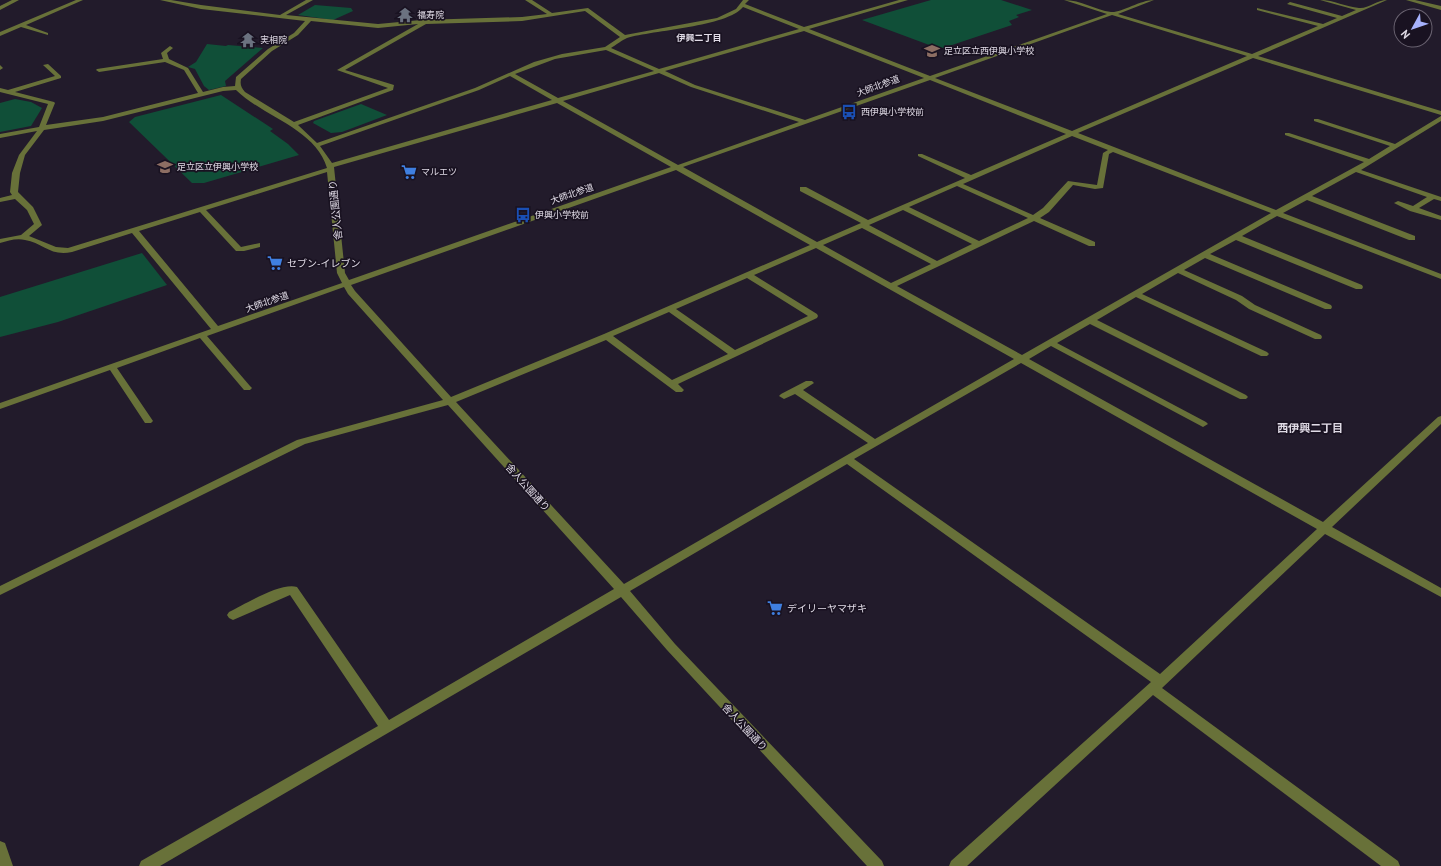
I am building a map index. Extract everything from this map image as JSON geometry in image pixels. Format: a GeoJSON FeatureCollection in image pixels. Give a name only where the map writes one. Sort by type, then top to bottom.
{"type":"FeatureCollection","features":[{"type":"Feature","properties":{"kind":"street"},"geometry":{"type":"LineString","coordinates":[[0,8],[16,0]]}},
{"type":"Feature","properties":{"kind":"street"},"geometry":{"type":"LineString","coordinates":[[1,33],[80,0]]}},
{"type":"Feature","properties":{"kind":"street"},"geometry":{"type":"LineString","coordinates":[[163,0],[309,20],[378,26],[425,22],[522,19],[586,9],[624,36]]}},
{"type":"Feature","properties":{"kind":"street"},"geometry":{"type":"LineString","coordinates":[[281,16],[310,0]]}},
{"type":"Feature","properties":{"kind":"street"},"geometry":{"type":"LineString","coordinates":[[528,0],[551,14]]}},
{"type":"Feature","properties":{"kind":"street"},"geometry":{"type":"LineString","coordinates":[[0,240],[23,237],[32,239],[52,250],[59,252],[69,250],[330,167],[905,0]]}},
{"type":"Feature","properties":{"kind":"street"},"geometry":{"type":"LineString","coordinates":[[1067,0],[1441,113]]}},
{"type":"Feature","properties":{"kind":"street","name":"大師北参道"},"geometry":{"type":"LineString","coordinates":[[0,406],[1151,0]]}},
{"type":"Feature","properties":{"kind":"street"},"geometry":{"type":"LineString","coordinates":[[1323,0],[1361,10]]}},
{"type":"Feature","properties":{"kind":"street"},"geometry":{"type":"LineString","coordinates":[[0,591],[301,442],[449,401],[670,309],[1071,134],[1384,0]]}},
{"type":"Feature","properties":{"kind":"street"},"geometry":{"type":"LineString","coordinates":[[1409,0],[1441,8]]}},
{"type":"Feature","properties":{"kind":"street"},"geometry":{"type":"LineString","coordinates":[[317,145],[360,132],[437,104],[485,86],[535,64],[562,55],[607,48],[624,36],[718,19],[738,10],[745,4],[1071,134],[1441,277]]}},
{"type":"Feature","properties":{"kind":"street"},"geometry":{"type":"LineString","coordinates":[[1290,4],[1342,18]]}},
{"type":"Feature","properties":{"kind":"street"},"geometry":{"type":"LineString","coordinates":[[1259,9],[1323,26]]}},
{"type":"Feature","properties":{"kind":"street"},"geometry":{"type":"LineString","coordinates":[[0,136],[41,128],[103,119],[223,89],[238,88],[238,78],[270,50],[296,34],[299,29],[309,20]]}},
{"type":"Feature","properties":{"kind":"street"},"geometry":{"type":"LineString","coordinates":[[292,125],[391,89],[392,86],[340,70],[425,22]]}},
{"type":"Feature","properties":{"kind":"street"},"geometry":{"type":"LineString","coordinates":[[20,26],[46,34]]}},
{"type":"Feature","properties":{"kind":"street"},"geometry":{"type":"LineString","coordinates":[[166,60],[164,53],[170,48]]}},
{"type":"Feature","properties":{"kind":"street"},"geometry":{"type":"LineString","coordinates":[[607,48],[693,86],[806,122]]}},
{"type":"Feature","properties":{"kind":"street"},"geometry":{"type":"LineString","coordinates":[[99,70],[166,60],[186,69],[202,95]]}},
{"type":"Feature","properties":{"kind":"street"},"geometry":{"type":"LineString","coordinates":[[9,92],[59,77],[46,65]]}},
{"type":"Feature","properties":{"kind":"street"},"geometry":{"type":"LineString","coordinates":[[510,74],[1020,360],[1441,593]]}},
{"type":"Feature","properties":{"kind":"street","name":"舎人公園通り"},"geometry":{"type":"LineString","coordinates":[[238,88],[248,97],[292,125],[317,145],[326,157],[330,167],[341,273],[346,284],[360,303],[622,590],[676,652],[877,866]]}},
{"type":"Feature","properties":{"kind":"street"},"geometry":{"type":"LineString","coordinates":[[0,90],[39,98],[52,103],[40,133],[22,155],[16,173],[14,192],[16,196],[30,209],[38,225],[23,237]]}},
{"type":"Feature","properties":{"kind":"street"},"geometry":{"type":"LineString","coordinates":[[146,866],[387,728],[1020,360],[1277,213],[1370,162],[1441,118]]}},
{"type":"Feature","properties":{"kind":"street"},"geometry":{"type":"LineString","coordinates":[[1316,120],[1396,146]]}},
{"type":"Feature","properties":{"kind":"street"},"geometry":{"type":"LineString","coordinates":[[1287,134],[1370,162]]}},
{"type":"Feature","properties":{"kind":"street"},"geometry":{"type":"LineString","coordinates":[[890,286],[1034,218],[1046,210],[1071,183],[1095,187],[1100,186],[1106,153],[1112,150]]}},
{"type":"Feature","properties":{"kind":"street"},"geometry":{"type":"LineString","coordinates":[[920,155],[971,178]]}},
{"type":"Feature","properties":{"kind":"street"},"geometry":{"type":"LineString","coordinates":[[1356,170],[1441,199]]}},
{"type":"Feature","properties":{"kind":"street"},"geometry":{"type":"LineString","coordinates":[[958,184],[1092,244]]}},
{"type":"Feature","properties":{"kind":"street"},"geometry":{"type":"LineString","coordinates":[[803,189],[936,263]]}},
{"type":"Feature","properties":{"kind":"street"},"geometry":{"type":"LineString","coordinates":[[0,200],[16,196]]}},
{"type":"Feature","properties":{"kind":"street"},"geometry":{"type":"LineString","coordinates":[[1413,209],[1433,196]]}},
{"type":"Feature","properties":{"kind":"street"},"geometry":{"type":"LineString","coordinates":[[1307,197],[1412,238]]}},
{"type":"Feature","properties":{"kind":"street"},"geometry":{"type":"LineString","coordinates":[[1398,203],[1439,218]]}},
{"type":"Feature","properties":{"kind":"street"},"geometry":{"type":"LineString","coordinates":[[903,207],[978,244]]}},
{"type":"Feature","properties":{"kind":"street"},"geometry":{"type":"LineString","coordinates":[[201,209],[240,249],[257,245]]}},
{"type":"Feature","properties":{"kind":"street"},"geometry":{"type":"LineString","coordinates":[[134,230],[217,330]]}},
{"type":"Feature","properties":{"kind":"street"},"geometry":{"type":"LineString","coordinates":[[1236,237],[1359,287]]}},
{"type":"Feature","properties":{"kind":"street"},"geometry":{"type":"LineString","coordinates":[[1205,255],[1328,307]]}},
{"type":"Feature","properties":{"kind":"street"},"geometry":{"type":"LineString","coordinates":[[1177,270],[1239,298],[1252,307],[1318,337]]}},
{"type":"Feature","properties":{"kind":"street"},"geometry":{"type":"LineString","coordinates":[[671,384],[814,316],[748,275]]}},
{"type":"Feature","properties":{"kind":"street"},"geometry":{"type":"LineString","coordinates":[[1136,294],[1264,354]]}},
{"type":"Feature","properties":{"kind":"street"},"geometry":{"type":"LineString","coordinates":[[670,309],[734,354]]}},
{"type":"Feature","properties":{"kind":"street"},"geometry":{"type":"LineString","coordinates":[[1090,320],[1243,397]]}},
{"type":"Feature","properties":{"kind":"street"},"geometry":{"type":"LineString","coordinates":[[202,335],[247,388]]}},
{"type":"Feature","properties":{"kind":"street"},"geometry":{"type":"LineString","coordinates":[[607,336],[679,390]]}},
{"type":"Feature","properties":{"kind":"street"},"geometry":{"type":"LineString","coordinates":[[1051,343],[1202,424]]}},
{"type":"Feature","properties":{"kind":"street"},"geometry":{"type":"LineString","coordinates":[[112,367],[148,421]]}},
{"type":"Feature","properties":{"kind":"street"},"geometry":{"type":"LineString","coordinates":[[784,396],[809,383]]}},
{"type":"Feature","properties":{"kind":"street"},"geometry":{"type":"LineString","coordinates":[[796,390],[876,443]]}},
{"type":"Feature","properties":{"kind":"street"},"geometry":{"type":"LineString","coordinates":[[956,866],[1156,684],[1441,419]]}},
{"type":"Feature","properties":{"kind":"street"},"geometry":{"type":"LineString","coordinates":[[847,460],[1156,684],[1393,866]]}},
{"type":"Feature","properties":{"kind":"street"},"geometry":{"type":"LineString","coordinates":[[233,615],[284,591],[293,590],[387,728]]}},
{"type":"Feature","properties":{"kind":"street"},"geometry":{"type":"LineString","coordinates":[[0,848],[6,866]]}},
{"type":"Feature","properties":{"kind":"green space"},"geometry":{"type":"Polygon","coordinates":[[[931,0],[1001,0],[1032,10],[1016,15],[1019,17],[1009,21],[1012,25],[940,49],[862,20],[931,0]]]}},
{"type":"Feature","properties":{"kind":"green space"},"geometry":{"type":"Polygon","coordinates":[[[315,5],[351,8],[353,11],[333,20],[298,15],[315,5]]]}},
{"type":"Feature","properties":{"kind":"green space"},"geometry":{"type":"Polygon","coordinates":[[[207,44],[263,48],[225,81],[226,86],[209,90],[204,86],[195,69],[188,67],[196,62],[207,44]]]}},
{"type":"Feature","properties":{"kind":"green space"},"geometry":{"type":"Polygon","coordinates":[[[221,95],[273,129],[270,131],[288,144],[299,155],[204,183],[192,183],[129,122],[135,117],[221,95]]]}},
{"type":"Feature","properties":{"kind":"green space"},"geometry":{"type":"Polygon","coordinates":[[[15,99],[31,102],[42,108],[31,126],[0,132],[0,103],[15,99]]]}},
{"type":"Feature","properties":{"kind":"green space"},"geometry":{"type":"Polygon","coordinates":[[[361,104],[387,115],[342,132],[331,133],[313,123],[314,121],[361,104]]]}},
{"type":"Feature","properties":{"kind":"green space"},"geometry":{"type":"Polygon","coordinates":[[[142,253],[167,285],[58,322],[0,337],[0,297],[142,253]]]}},
{"type":"Feature","properties":{"kind":"place","name":"福寿院"},"geometry":{"type":"Point","coordinates":[405,15]}},
{"type":"Feature","properties":{"kind":"place","name":"実相院"},"geometry":{"type":"Point","coordinates":[248,40]}},
{"type":"Feature","properties":{"kind":"place","name":"足立区立西伊興小学校"},"geometry":{"type":"Point","coordinates":[932,51]}},
{"type":"Feature","properties":{"kind":"place","name":"西伊興小学校前"},"geometry":{"type":"Point","coordinates":[849,112]}},
{"type":"Feature","properties":{"kind":"place","name":"足立区立伊興小学校"},"geometry":{"type":"Point","coordinates":[165,167]}},
{"type":"Feature","properties":{"kind":"place","name":"マルエツ"},"geometry":{"type":"Point","coordinates":[409,172]}},
{"type":"Feature","properties":{"kind":"place","name":"伊興小学校前"},"geometry":{"type":"Point","coordinates":[523,215]}},
{"type":"Feature","properties":{"kind":"place","name":"セブン-イレブン"},"geometry":{"type":"Point","coordinates":[275,263]}},
{"type":"Feature","properties":{"kind":"place","name":"デイリーヤマザキ"},"geometry":{"type":"Point","coordinates":[775,608]}},
{"type":"Feature","properties":{"kind":"district","name":"伊興二丁目"},"geometry":{"type":"Point","coordinates":[699,38]}},
{"type":"Feature","properties":{"kind":"district","name":"西伊興二丁目"},"geometry":{"type":"Point","coordinates":[1310,428]}}]}
